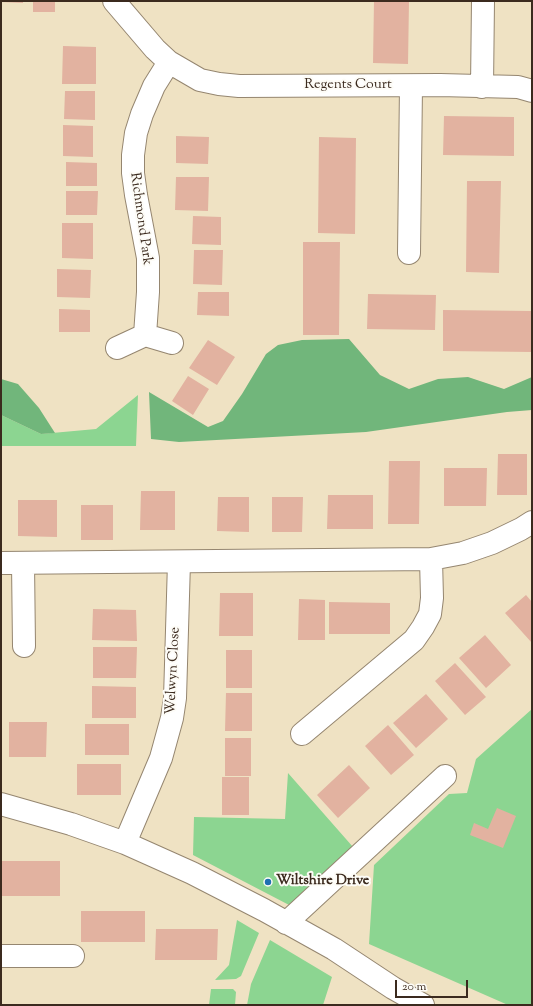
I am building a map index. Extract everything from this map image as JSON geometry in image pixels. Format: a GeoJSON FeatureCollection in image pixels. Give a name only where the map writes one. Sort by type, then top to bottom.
{"type":"FeatureCollection","features":[{"type":"Feature","properties":{"kind":"street","name":"Regents Court"},"geometry":{"type":"LineString","coordinates":[[114,1],[155,49],[169,62],[200,80],[240,86],[518,87],[532,91]]}},
{"type":"Feature","properties":{"kind":"street"},"geometry":{"type":"LineString","coordinates":[[482,87],[484,1]]}},
{"type":"Feature","properties":{"kind":"street","name":"Richmond Park"},"geometry":{"type":"LineString","coordinates":[[145,335],[148,292],[148,258],[136,195],[133,173],[133,155],[136,133],[142,114],[154,86],[169,62]]}},
{"type":"Feature","properties":{"kind":"street"},"geometry":{"type":"LineString","coordinates":[[409,253],[412,86]]}},
{"type":"Feature","properties":{"kind":"street"},"geometry":{"type":"LineString","coordinates":[[117,348],[145,335],[172,343]]}},
{"type":"Feature","properties":{"kind":"street"},"geometry":{"type":"LineString","coordinates":[[1,562],[179,562],[431,559],[463,553],[492,543],[532,522]]}},
{"type":"Feature","properties":{"kind":"street"},"geometry":{"type":"LineString","coordinates":[[302,734],[414,640],[430,614],[432,598],[431,559]]}},
{"type":"Feature","properties":{"kind":"street","name":"Welwyn Close"},"geometry":{"type":"LineString","coordinates":[[125,843],[161,758],[172,718],[175,698],[179,562]]}},
{"type":"Feature","properties":{"kind":"street"},"geometry":{"type":"LineString","coordinates":[[23,563],[24,646]]}},
{"type":"Feature","properties":{"kind":"street"},"geometry":{"type":"LineString","coordinates":[[286,923],[445,776]]}},
{"type":"Feature","properties":{"kind":"street"},"geometry":{"type":"LineString","coordinates":[[1,804],[71,824],[125,843],[192,873],[264,910],[334,949],[393,988],[423,1005]]}},
{"type":"Feature","properties":{"kind":"street"},"geometry":{"type":"LineString","coordinates":[[1,956],[73,956]]}},
{"type":"Feature","properties":{"kind":"green space"},"geometry":{"type":"Polygon","coordinates":[[[349,339],[380,375],[409,389],[438,379],[468,377],[504,389],[532,377],[532,410],[507,412],[366,432],[179,442],[151,439],[149,392],[208,427],[223,421],[242,394],[266,354],[278,345],[302,340],[349,339]]]}},
{"type":"Feature","properties":{"kind":"green space"},"geometry":{"type":"Polygon","coordinates":[[[1,379],[18,384],[39,408],[55,433],[41,434],[1,415],[1,379]]]}},
{"type":"Feature","properties":{"kind":"green space"},"geometry":{"type":"Polygon","coordinates":[[[138,395],[136,446],[1,446],[1,415],[41,434],[96,429],[138,395]]]}},
{"type":"Feature","properties":{"kind":"green space"},"geometry":{"type":"Polygon","coordinates":[[[532,709],[532,1005],[508,1005],[369,944],[374,865],[449,794],[467,793],[476,759],[532,709]]]}},
{"type":"Feature","properties":{"kind":"green space"},"geometry":{"type":"Polygon","coordinates":[[[288,773],[353,847],[291,906],[193,855],[194,817],[285,819],[288,773]]]}},
{"type":"Feature","properties":{"kind":"green space"},"geometry":{"type":"Polygon","coordinates":[[[237,920],[259,933],[241,976],[236,979],[215,980],[229,965],[237,920]]]}},
{"type":"Feature","properties":{"kind":"green space"},"geometry":{"type":"Polygon","coordinates":[[[270,940],[332,977],[323,1005],[247,1005],[251,984],[270,940]]]}},
{"type":"Feature","properties":{"kind":"green space"},"geometry":{"type":"Polygon","coordinates":[[[211,989],[233,989],[236,992],[235,1005],[209,1005],[211,989]]]}},
{"type":"Feature","properties":{"kind":"building"},"geometry":{"type":"Polygon","coordinates":[[[23,1],[23,3],[1,2],[23,1]]]}},
{"type":"Feature","properties":{"kind":"building"},"geometry":{"type":"Polygon","coordinates":[[[33,1],[55,1],[55,12],[33,12],[33,1]]]}},
{"type":"Feature","properties":{"kind":"building"},"geometry":{"type":"Polygon","coordinates":[[[374,1],[409,1],[408,64],[373,63],[374,1]]]}},
{"type":"Feature","properties":{"kind":"building"},"geometry":{"type":"Polygon","coordinates":[[[63,46],[96,47],[96,84],[62,84],[63,46]]]}},
{"type":"Feature","properties":{"kind":"building"},"geometry":{"type":"Polygon","coordinates":[[[65,91],[95,91],[95,120],[64,119],[65,91]]]}},
{"type":"Feature","properties":{"kind":"building"},"geometry":{"type":"Polygon","coordinates":[[[444,116],[514,117],[514,156],[443,155],[444,116]]]}},
{"type":"Feature","properties":{"kind":"building"},"geometry":{"type":"Polygon","coordinates":[[[63,125],[93,126],[93,157],[63,156],[63,125]]]}},
{"type":"Feature","properties":{"kind":"building"},"geometry":{"type":"Polygon","coordinates":[[[176,136],[209,137],[208,164],[176,163],[176,136]]]}},
{"type":"Feature","properties":{"kind":"building"},"geometry":{"type":"Polygon","coordinates":[[[319,137],[356,138],[355,234],[318,233],[319,137]]]}},
{"type":"Feature","properties":{"kind":"building"},"geometry":{"type":"Polygon","coordinates":[[[66,162],[97,163],[97,186],[66,186],[66,162]]]}},
{"type":"Feature","properties":{"kind":"building"},"geometry":{"type":"Polygon","coordinates":[[[176,177],[209,177],[208,211],[175,210],[176,177]]]}},
{"type":"Feature","properties":{"kind":"building"},"geometry":{"type":"Polygon","coordinates":[[[467,181],[501,181],[499,273],[466,272],[467,181]]]}},
{"type":"Feature","properties":{"kind":"building"},"geometry":{"type":"Polygon","coordinates":[[[66,191],[98,191],[97,215],[66,215],[66,191]]]}},
{"type":"Feature","properties":{"kind":"building"},"geometry":{"type":"Polygon","coordinates":[[[193,216],[221,217],[221,245],[192,244],[193,216]]]}},
{"type":"Feature","properties":{"kind":"building"},"geometry":{"type":"Polygon","coordinates":[[[62,223],[93,223],[93,259],[62,258],[62,223]]]}},
{"type":"Feature","properties":{"kind":"building"},"geometry":{"type":"Polygon","coordinates":[[[303,242],[340,242],[339,335],[303,335],[303,242]]]}},
{"type":"Feature","properties":{"kind":"building"},"geometry":{"type":"Polygon","coordinates":[[[194,250],[223,250],[222,285],[193,284],[194,250]]]}},
{"type":"Feature","properties":{"kind":"building"},"geometry":{"type":"Polygon","coordinates":[[[57,269],[91,270],[90,298],[57,297],[57,269]]]}},
{"type":"Feature","properties":{"kind":"building"},"geometry":{"type":"Polygon","coordinates":[[[198,292],[229,292],[229,316],[197,315],[198,292]]]}},
{"type":"Feature","properties":{"kind":"building"},"geometry":{"type":"Polygon","coordinates":[[[368,294],[436,295],[435,330],[367,329],[368,294]]]}},
{"type":"Feature","properties":{"kind":"building"},"geometry":{"type":"Polygon","coordinates":[[[59,309],[90,310],[90,332],[59,332],[59,309]]]}},
{"type":"Feature","properties":{"kind":"building"},"geometry":{"type":"Polygon","coordinates":[[[443,310],[532,311],[532,352],[443,351],[443,310]]]}},
{"type":"Feature","properties":{"kind":"building"},"geometry":{"type":"Polygon","coordinates":[[[208,340],[235,357],[217,385],[189,368],[208,340]]]}},
{"type":"Feature","properties":{"kind":"building"},"geometry":{"type":"Polygon","coordinates":[[[188,376],[209,389],[193,415],[172,401],[188,376]]]}},
{"type":"Feature","properties":{"kind":"building"},"geometry":{"type":"Polygon","coordinates":[[[498,454],[527,454],[527,495],[497,495],[498,454]]]}},
{"type":"Feature","properties":{"kind":"building"},"geometry":{"type":"Polygon","coordinates":[[[389,461],[420,461],[419,524],[388,524],[389,461]]]}},
{"type":"Feature","properties":{"kind":"building"},"geometry":{"type":"Polygon","coordinates":[[[444,468],[487,468],[486,506],[444,506],[444,468]]]}},
{"type":"Feature","properties":{"kind":"building"},"geometry":{"type":"Polygon","coordinates":[[[141,491],[175,491],[175,530],[140,530],[141,491]]]}},
{"type":"Feature","properties":{"kind":"building"},"geometry":{"type":"Polygon","coordinates":[[[328,495],[373,495],[373,529],[327,529],[328,495]]]}},
{"type":"Feature","properties":{"kind":"building"},"geometry":{"type":"Polygon","coordinates":[[[218,497],[249,497],[249,532],[217,531],[218,497]]]}},
{"type":"Feature","properties":{"kind":"building"},"geometry":{"type":"Polygon","coordinates":[[[272,497],[303,497],[302,532],[272,532],[272,497]]]}},
{"type":"Feature","properties":{"kind":"building"},"geometry":{"type":"Polygon","coordinates":[[[18,500],[57,500],[57,537],[18,536],[18,500]]]}},
{"type":"Feature","properties":{"kind":"building"},"geometry":{"type":"Polygon","coordinates":[[[81,505],[113,505],[113,540],[81,540],[81,505]]]}},
{"type":"Feature","properties":{"kind":"building"},"geometry":{"type":"Polygon","coordinates":[[[220,593],[253,593],[253,636],[219,636],[220,593]]]}},
{"type":"Feature","properties":{"kind":"building"},"geometry":{"type":"Polygon","coordinates":[[[526,595],[532,602],[532,643],[505,613],[526,595]]]}},
{"type":"Feature","properties":{"kind":"building"},"geometry":{"type":"Polygon","coordinates":[[[299,599],[325,600],[325,640],[298,640],[299,599]]]}},
{"type":"Feature","properties":{"kind":"building"},"geometry":{"type":"Polygon","coordinates":[[[329,602],[390,603],[390,634],[329,634],[329,602]]]}},
{"type":"Feature","properties":{"kind":"building"},"geometry":{"type":"Polygon","coordinates":[[[93,609],[136,610],[137,641],[92,640],[93,609]]]}},
{"type":"Feature","properties":{"kind":"building"},"geometry":{"type":"Polygon","coordinates":[[[485,635],[511,665],[486,688],[459,658],[485,635]]]}},
{"type":"Feature","properties":{"kind":"building"},"geometry":{"type":"Polygon","coordinates":[[[93,647],[137,647],[136,678],[93,678],[93,647]]]}},
{"type":"Feature","properties":{"kind":"building"},"geometry":{"type":"Polygon","coordinates":[[[226,650],[252,650],[252,688],[226,688],[226,650]]]}},
{"type":"Feature","properties":{"kind":"building"},"geometry":{"type":"Polygon","coordinates":[[[455,663],[486,697],[465,715],[435,681],[455,663]]]}},
{"type":"Feature","properties":{"kind":"building"},"geometry":{"type":"Polygon","coordinates":[[[92,686],[136,687],[136,718],[92,718],[92,686]]]}},
{"type":"Feature","properties":{"kind":"building"},"geometry":{"type":"Polygon","coordinates":[[[226,693],[252,693],[252,731],[225,731],[226,693]]]}},
{"type":"Feature","properties":{"kind":"building"},"geometry":{"type":"Polygon","coordinates":[[[426,694],[448,719],[416,748],[393,723],[426,694]]]}},
{"type":"Feature","properties":{"kind":"building"},"geometry":{"type":"Polygon","coordinates":[[[9,722],[47,722],[46,757],[9,757],[9,722]]]}},
{"type":"Feature","properties":{"kind":"building"},"geometry":{"type":"Polygon","coordinates":[[[85,724],[129,724],[129,755],[85,755],[85,724]]]}},
{"type":"Feature","properties":{"kind":"building"},"geometry":{"type":"Polygon","coordinates":[[[388,725],[414,755],[391,775],[365,746],[388,725]]]}},
{"type":"Feature","properties":{"kind":"building"},"geometry":{"type":"Polygon","coordinates":[[[225,738],[251,738],[251,776],[225,776],[225,738]]]}},
{"type":"Feature","properties":{"kind":"building"},"geometry":{"type":"Polygon","coordinates":[[[77,764],[121,764],[121,795],[77,795],[77,764]]]}},
{"type":"Feature","properties":{"kind":"building"},"geometry":{"type":"Polygon","coordinates":[[[349,765],[370,788],[338,818],[317,795],[349,765]]]}},
{"type":"Feature","properties":{"kind":"building"},"geometry":{"type":"Polygon","coordinates":[[[222,777],[249,777],[249,815],[222,815],[222,777]]]}},
{"type":"Feature","properties":{"kind":"building"},"geometry":{"type":"Polygon","coordinates":[[[497,808],[516,816],[503,848],[470,835],[474,823],[488,829],[497,808]]]}},
{"type":"Feature","properties":{"kind":"building"},"geometry":{"type":"Polygon","coordinates":[[[1,861],[60,861],[60,896],[1,896],[1,861]]]}},
{"type":"Feature","properties":{"kind":"building"},"geometry":{"type":"Polygon","coordinates":[[[81,911],[145,911],[145,942],[81,942],[81,911]]]}},
{"type":"Feature","properties":{"kind":"building"},"geometry":{"type":"Polygon","coordinates":[[[156,929],[218,929],[217,960],[155,960],[156,929]]]}},
{"type":"Feature","properties":{"kind":"place","name":"Wiltshire Drive"},"geometry":{"type":"Point","coordinates":[268,882]}}]}
